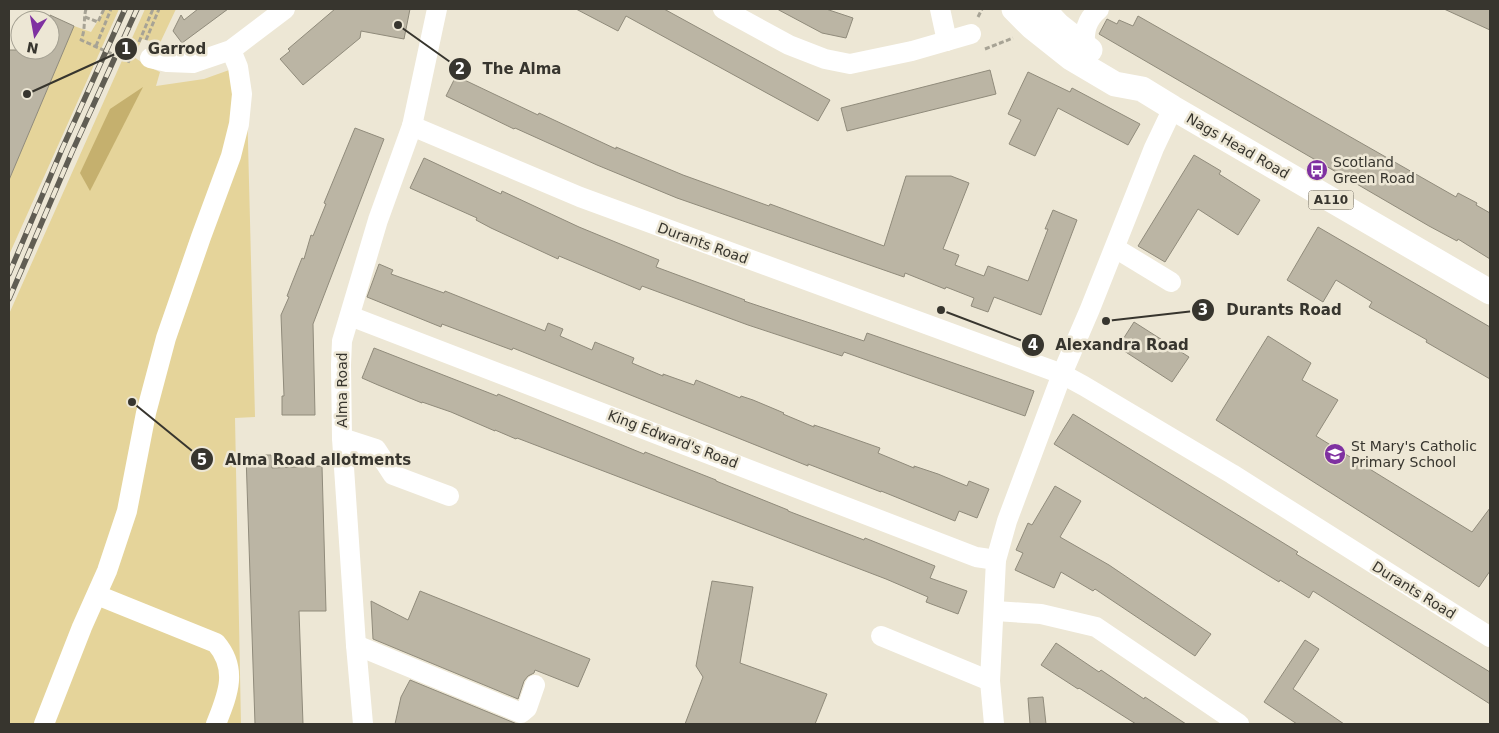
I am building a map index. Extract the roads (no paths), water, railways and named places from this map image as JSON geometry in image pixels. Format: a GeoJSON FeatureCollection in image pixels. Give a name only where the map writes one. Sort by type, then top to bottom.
{"type":"FeatureCollection","features":[{"type":"Feature","properties":{"kind":"main road","name":"A110"},"geometry":{"type":"LineString","coordinates":[[1014,9],[1032,27],[1078,53]]}},
{"type":"Feature","properties":{"kind":"main road"},"geometry":{"type":"LineString","coordinates":[[1051,11],[1044,20],[1044,26],[1078,53]]}},
{"type":"Feature","properties":{"kind":"main road","name":"Nags Head Road"},"geometry":{"type":"LineString","coordinates":[[1078,53],[1115,84],[1142,89],[1490,292]]}},
{"type":"Feature","properties":{"kind":"street"},"geometry":{"type":"LineString","coordinates":[[144,49],[167,62],[193,63],[231,50],[285,9]]}},
{"type":"Feature","properties":{"kind":"street","name":"Alma Road"},"geometry":{"type":"LineString","coordinates":[[363,724],[342,438],[342,341],[378,220],[412,126],[438,9]]}},
{"type":"Feature","properties":{"kind":"street"},"geometry":{"type":"LineString","coordinates":[[723,9],[789,45],[825,59],[850,64],[912,51],[971,34]]}},
{"type":"Feature","properties":{"kind":"street"},"geometry":{"type":"LineString","coordinates":[[940,9],[946,41]]}},
{"type":"Feature","properties":{"kind":"street"},"geometry":{"type":"LineString","coordinates":[[1078,53],[1092,14],[1099,9]]}},
{"type":"Feature","properties":{"kind":"street"},"geometry":{"type":"LineString","coordinates":[[44,724],[82,627],[107,571],[127,512],[146,413],[166,338],[200,237],[231,156],[239,124],[242,94],[238,67],[231,50]]}},
{"type":"Feature","properties":{"kind":"street"},"geometry":{"type":"LineString","coordinates":[[994,724],[990,681],[996,560],[1007,521],[1062,374],[1154,148],[1173,108]]}},
{"type":"Feature","properties":{"kind":"street","name":"Durants Road"},"geometry":{"type":"LineString","coordinates":[[412,126],[589,200],[1062,374],[1232,474],[1490,637]]}},
{"type":"Feature","properties":{"kind":"street"},"geometry":{"type":"LineString","coordinates":[[1114,248],[1171,282]]}},
{"type":"Feature","properties":{"kind":"street","name":"King Edward's Road"},"geometry":{"type":"LineString","coordinates":[[350,316],[976,557],[996,560]]}},
{"type":"Feature","properties":{"kind":"street"},"geometry":{"type":"LineString","coordinates":[[342,438],[376,449],[393,475],[449,496]]}},
{"type":"Feature","properties":{"kind":"street"},"geometry":{"type":"LineString","coordinates":[[97,595],[216,643],[224,652],[228,663],[229,677],[227,695],[216,724]]}},
{"type":"Feature","properties":{"kind":"street"},"geometry":{"type":"LineString","coordinates":[[994,611],[1041,614],[1096,628],[1239,724]]}},
{"type":"Feature","properties":{"kind":"street"},"geometry":{"type":"LineString","coordinates":[[881,636],[990,681]]}},
{"type":"Feature","properties":{"kind":"street"},"geometry":{"type":"LineString","coordinates":[[356,645],[473,695],[521,713],[527,708],[535,685]]}},
{"type":"Feature","properties":{"kind":"railway"},"geometry":{"type":"LineString","coordinates":[[9,274],[62,149],[125,9]]}},
{"type":"Feature","properties":{"kind":"railway"},"geometry":{"type":"LineString","coordinates":[[9,299],[72,152],[137,9]]}},
{"type":"Feature","properties":{"kind":"place","name":"The Alma"},"geometry":{"type":"Point","coordinates":[398,25]}},
{"type":"Feature","properties":{"kind":"place","name":"Garrod"},"geometry":{"type":"Point","coordinates":[27,94]}},
{"type":"Feature","properties":{"kind":"place","name":"Scotland Green Road"},"geometry":{"type":"Point","coordinates":[1317,170]}},
{"type":"Feature","properties":{"kind":"place","name":"Alexandra Road"},"geometry":{"type":"Point","coordinates":[941,310]}},
{"type":"Feature","properties":{"kind":"place","name":"Durants Road"},"geometry":{"type":"Point","coordinates":[1106,321]}},
{"type":"Feature","properties":{"kind":"place","name":"Alma Road allotments"},"geometry":{"type":"Point","coordinates":[132,402]}},
{"type":"Feature","properties":{"kind":"place","name":"St Mary's Catholic Primary School"},"geometry":{"type":"Point","coordinates":[1335,454]}}]}
